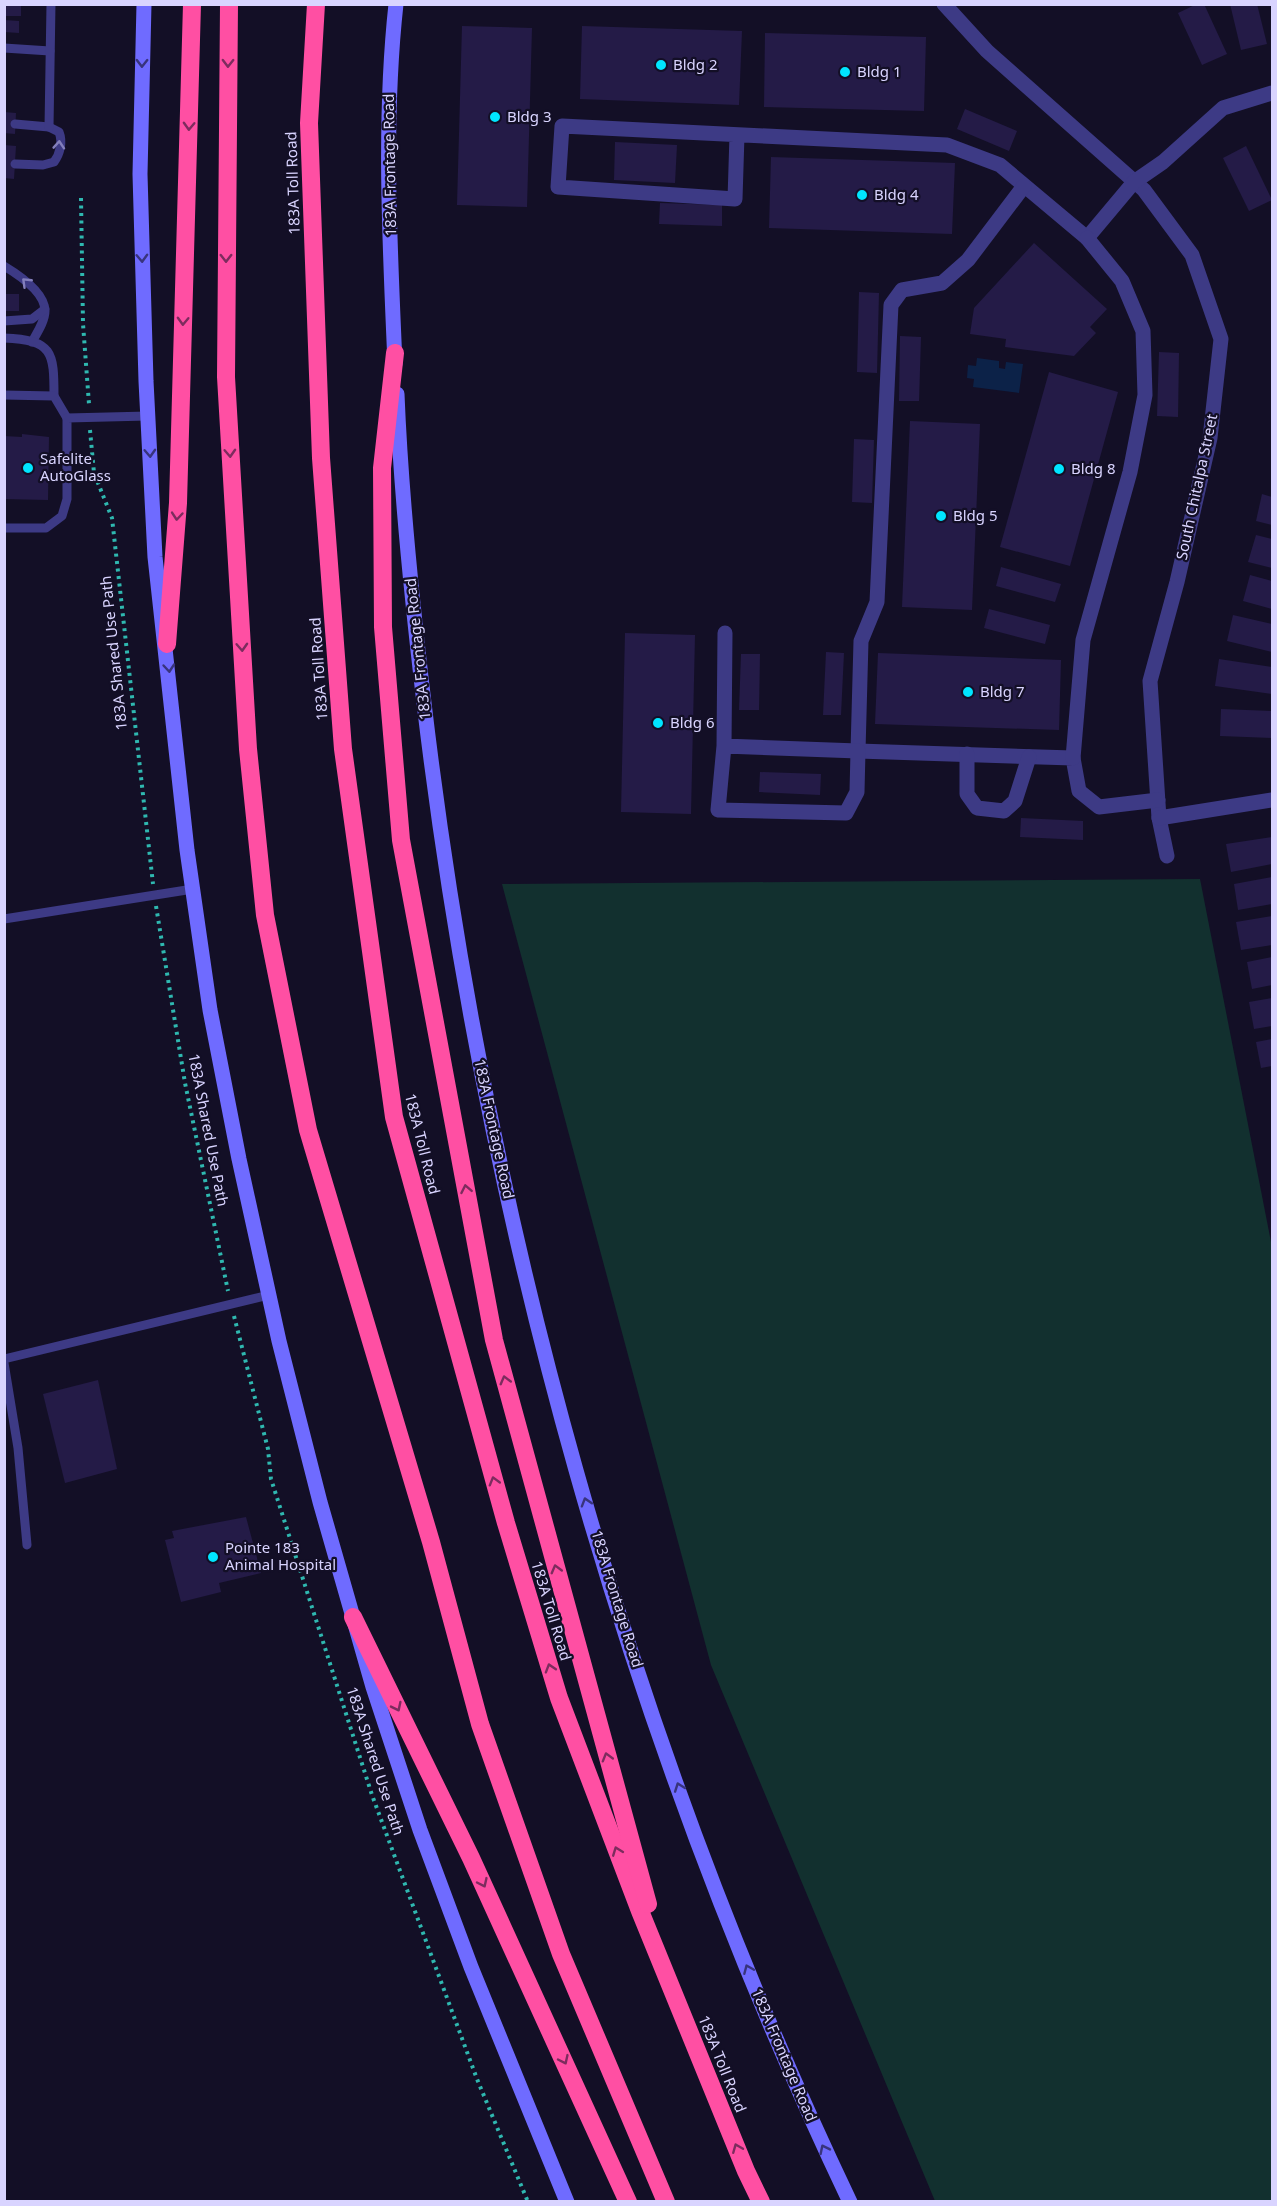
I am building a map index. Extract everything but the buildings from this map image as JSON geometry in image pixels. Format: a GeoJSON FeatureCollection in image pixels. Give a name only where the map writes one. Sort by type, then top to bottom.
{"type":"FeatureCollection","features":[{"type":"Feature","properties":{"kind":"highway"},"geometry":{"type":"LineString","coordinates":[[167,644],[178,503],[192,4]]}},
{"type":"Feature","properties":{"kind":"highway"},"geometry":{"type":"LineString","coordinates":[[229,4],[226,377],[248,749],[265,915],[308,1131],[428,1531],[480,1724],[561,1954],[666,2202]]}},
{"type":"Feature","properties":{"kind":"highway","name":"183A Toll Road"},"geometry":{"type":"LineString","coordinates":[[316,4],[309,123],[321,458],[343,749],[394,1118],[503,1512],[559,1698],[674,1995],[746,2171],[761,2202]]}},
{"type":"Feature","properties":{"kind":"highway"},"geometry":{"type":"LineString","coordinates":[[395,353],[382,468],[383,615],[401,840],[495,1340],[591,1702],[674,1995]]}},
{"type":"Feature","properties":{"kind":"highway"},"geometry":{"type":"LineString","coordinates":[[353,1617],[471,1858],[628,2202]]}},
{"type":"Feature","properties":{"kind":"main road"},"geometry":{"type":"LineString","coordinates":[[144,4],[140,174],[155,557],[167,644],[193,889],[210,1011],[269,1295],[320,1502],[353,1617],[420,1830],[524,2100],[567,2202]]}},
{"type":"Feature","properties":{"kind":"main road","name":"183A Frontage Road"},"geometry":{"type":"LineString","coordinates":[[396,4],[389,70],[395,353],[413,607],[434,789],[460,963],[500,1163],[540,1333],[608,1574],[676,1779],[740,1952],[812,2122],[850,2202]]}},
{"type":"Feature","properties":{"kind":"street","name":"South Chitalpa Street"},"geometry":{"type":"LineString","coordinates":[[944,4],[987,51],[1144,190],[1192,255],[1221,339],[1210,438],[1177,582],[1150,681],[1158,800],[1167,856]]}},
{"type":"Feature","properties":{"kind":"street"},"geometry":{"type":"LineString","coordinates":[[1087,238],[1134,182],[1163,162],[1223,108],[1272,93]]}},
{"type":"Feature","properties":{"kind":"street"},"geometry":{"type":"LineString","coordinates":[[737,135],[735,199],[558,187],[562,126],[947,145],[1000,165],[1087,238],[1122,280],[1143,331],[1145,395],[1130,472],[1083,640],[1072,758],[1079,790],[1099,807],[1158,800]]}},
{"type":"Feature","properties":{"kind":"street"},"geometry":{"type":"LineString","coordinates":[[725,633],[724,746],[718,810],[846,813],[857,792],[861,641],[877,602],[891,305],[902,290],[942,283],[968,260],[1024,186]]}},
{"type":"Feature","properties":{"kind":"street"},"geometry":{"type":"LineString","coordinates":[[724,746],[1072,758]]}},
{"type":"Feature","properties":{"kind":"street"},"geometry":{"type":"LineString","coordinates":[[967,754],[967,794],[977,808],[1004,811],[1015,801],[1029,757]]}},
{"type":"Feature","properties":{"kind":"street"},"geometry":{"type":"LineString","coordinates":[[1160,818],[1272,800]]}},
{"type":"Feature","properties":{"kind":"lane"},"geometry":{"type":"LineString","coordinates":[[49,127],[51,4]]}},
{"type":"Feature","properties":{"kind":"lane"},"geometry":{"type":"LineString","coordinates":[[4,48],[50,51]]}},
{"type":"Feature","properties":{"kind":"lane"},"geometry":{"type":"LineString","coordinates":[[15,124],[49,127],[59,132],[61,137],[59,152],[54,162],[43,165],[15,164]]}},
{"type":"Feature","properties":{"kind":"lane"},"geometry":{"type":"LineString","coordinates":[[4,266],[31,286],[42,300],[45,309],[40,327],[32,342]]}},
{"type":"Feature","properties":{"kind":"lane"},"geometry":{"type":"LineString","coordinates":[[4,321],[32,320],[45,309]]}},
{"type":"Feature","properties":{"kind":"lane"},"geometry":{"type":"LineString","coordinates":[[4,338],[32,342],[43,347],[54,360],[54,396],[67,418],[68,499],[62,516],[46,528],[4,528]]}},
{"type":"Feature","properties":{"kind":"lane"},"geometry":{"type":"LineString","coordinates":[[4,394],[54,396]]}},
{"type":"Feature","properties":{"kind":"lane"},"geometry":{"type":"LineString","coordinates":[[67,418],[148,416]]}},
{"type":"Feature","properties":{"kind":"lane"},"geometry":{"type":"LineString","coordinates":[[4,919],[193,889]]}},
{"type":"Feature","properties":{"kind":"lane"},"geometry":{"type":"LineString","coordinates":[[27,1545],[18,1448],[4,1361],[269,1295]]}},
{"type":"Feature","properties":{"kind":"path"},"geometry":{"type":"LineString","coordinates":[[81,198],[83,324],[88,401]]}},
{"type":"Feature","properties":{"kind":"path","name":"183A Shared Use Path"},"geometry":{"type":"LineString","coordinates":[[90,428],[94,473],[112,518],[152,878]]}},
{"type":"Feature","properties":{"kind":"path","name":"183A Shared Use Path"},"geometry":{"type":"LineString","coordinates":[[156,909],[185,1083],[227,1284]]}},
{"type":"Feature","properties":{"kind":"path","name":"183A Shared Use Path"},"geometry":{"type":"LineString","coordinates":[[234,1316],[268,1449],[272,1479],[372,1795],[472,2068],[528,2202]]}},
{"type":"Feature","properties":{"kind":"green space"},"geometry":{"type":"Polygon","coordinates":[[[1200,879],[1272,1247],[1272,2201],[935,2201],[711,1665],[502,884],[1200,879]]]}},
{"type":"Feature","properties":{"kind":"water"},"geometry":{"type":"Polygon","coordinates":[[[977,358],[999,361],[999,368],[1005,369],[1006,362],[1023,364],[1019,393],[973,387],[974,379],[967,378],[968,365],[976,366],[977,358]]]}},
{"type":"Feature","properties":{"kind":"place","name":"Bldg 2"},"geometry":{"type":"Point","coordinates":[661,65]}},
{"type":"Feature","properties":{"kind":"place","name":"Bldg 1"},"geometry":{"type":"Point","coordinates":[845,72]}},
{"type":"Feature","properties":{"kind":"place","name":"Bldg 3"},"geometry":{"type":"Point","coordinates":[495,117]}},
{"type":"Feature","properties":{"kind":"place","name":"Bldg 4"},"geometry":{"type":"Point","coordinates":[862,195]}},
{"type":"Feature","properties":{"kind":"place","name":"Safelite AutoGlass"},"geometry":{"type":"Point","coordinates":[28,468]}},
{"type":"Feature","properties":{"kind":"place","name":"Bldg 8"},"geometry":{"type":"Point","coordinates":[1059,469]}},
{"type":"Feature","properties":{"kind":"place","name":"Bldg 5"},"geometry":{"type":"Point","coordinates":[941,516]}},
{"type":"Feature","properties":{"kind":"place","name":"Bldg 7"},"geometry":{"type":"Point","coordinates":[968,692]}},
{"type":"Feature","properties":{"kind":"place","name":"Bldg 6"},"geometry":{"type":"Point","coordinates":[658,723]}},
{"type":"Feature","properties":{"kind":"place","name":"Pointe 183 Animal Hospital"},"geometry":{"type":"Point","coordinates":[213,1557]}}]}
